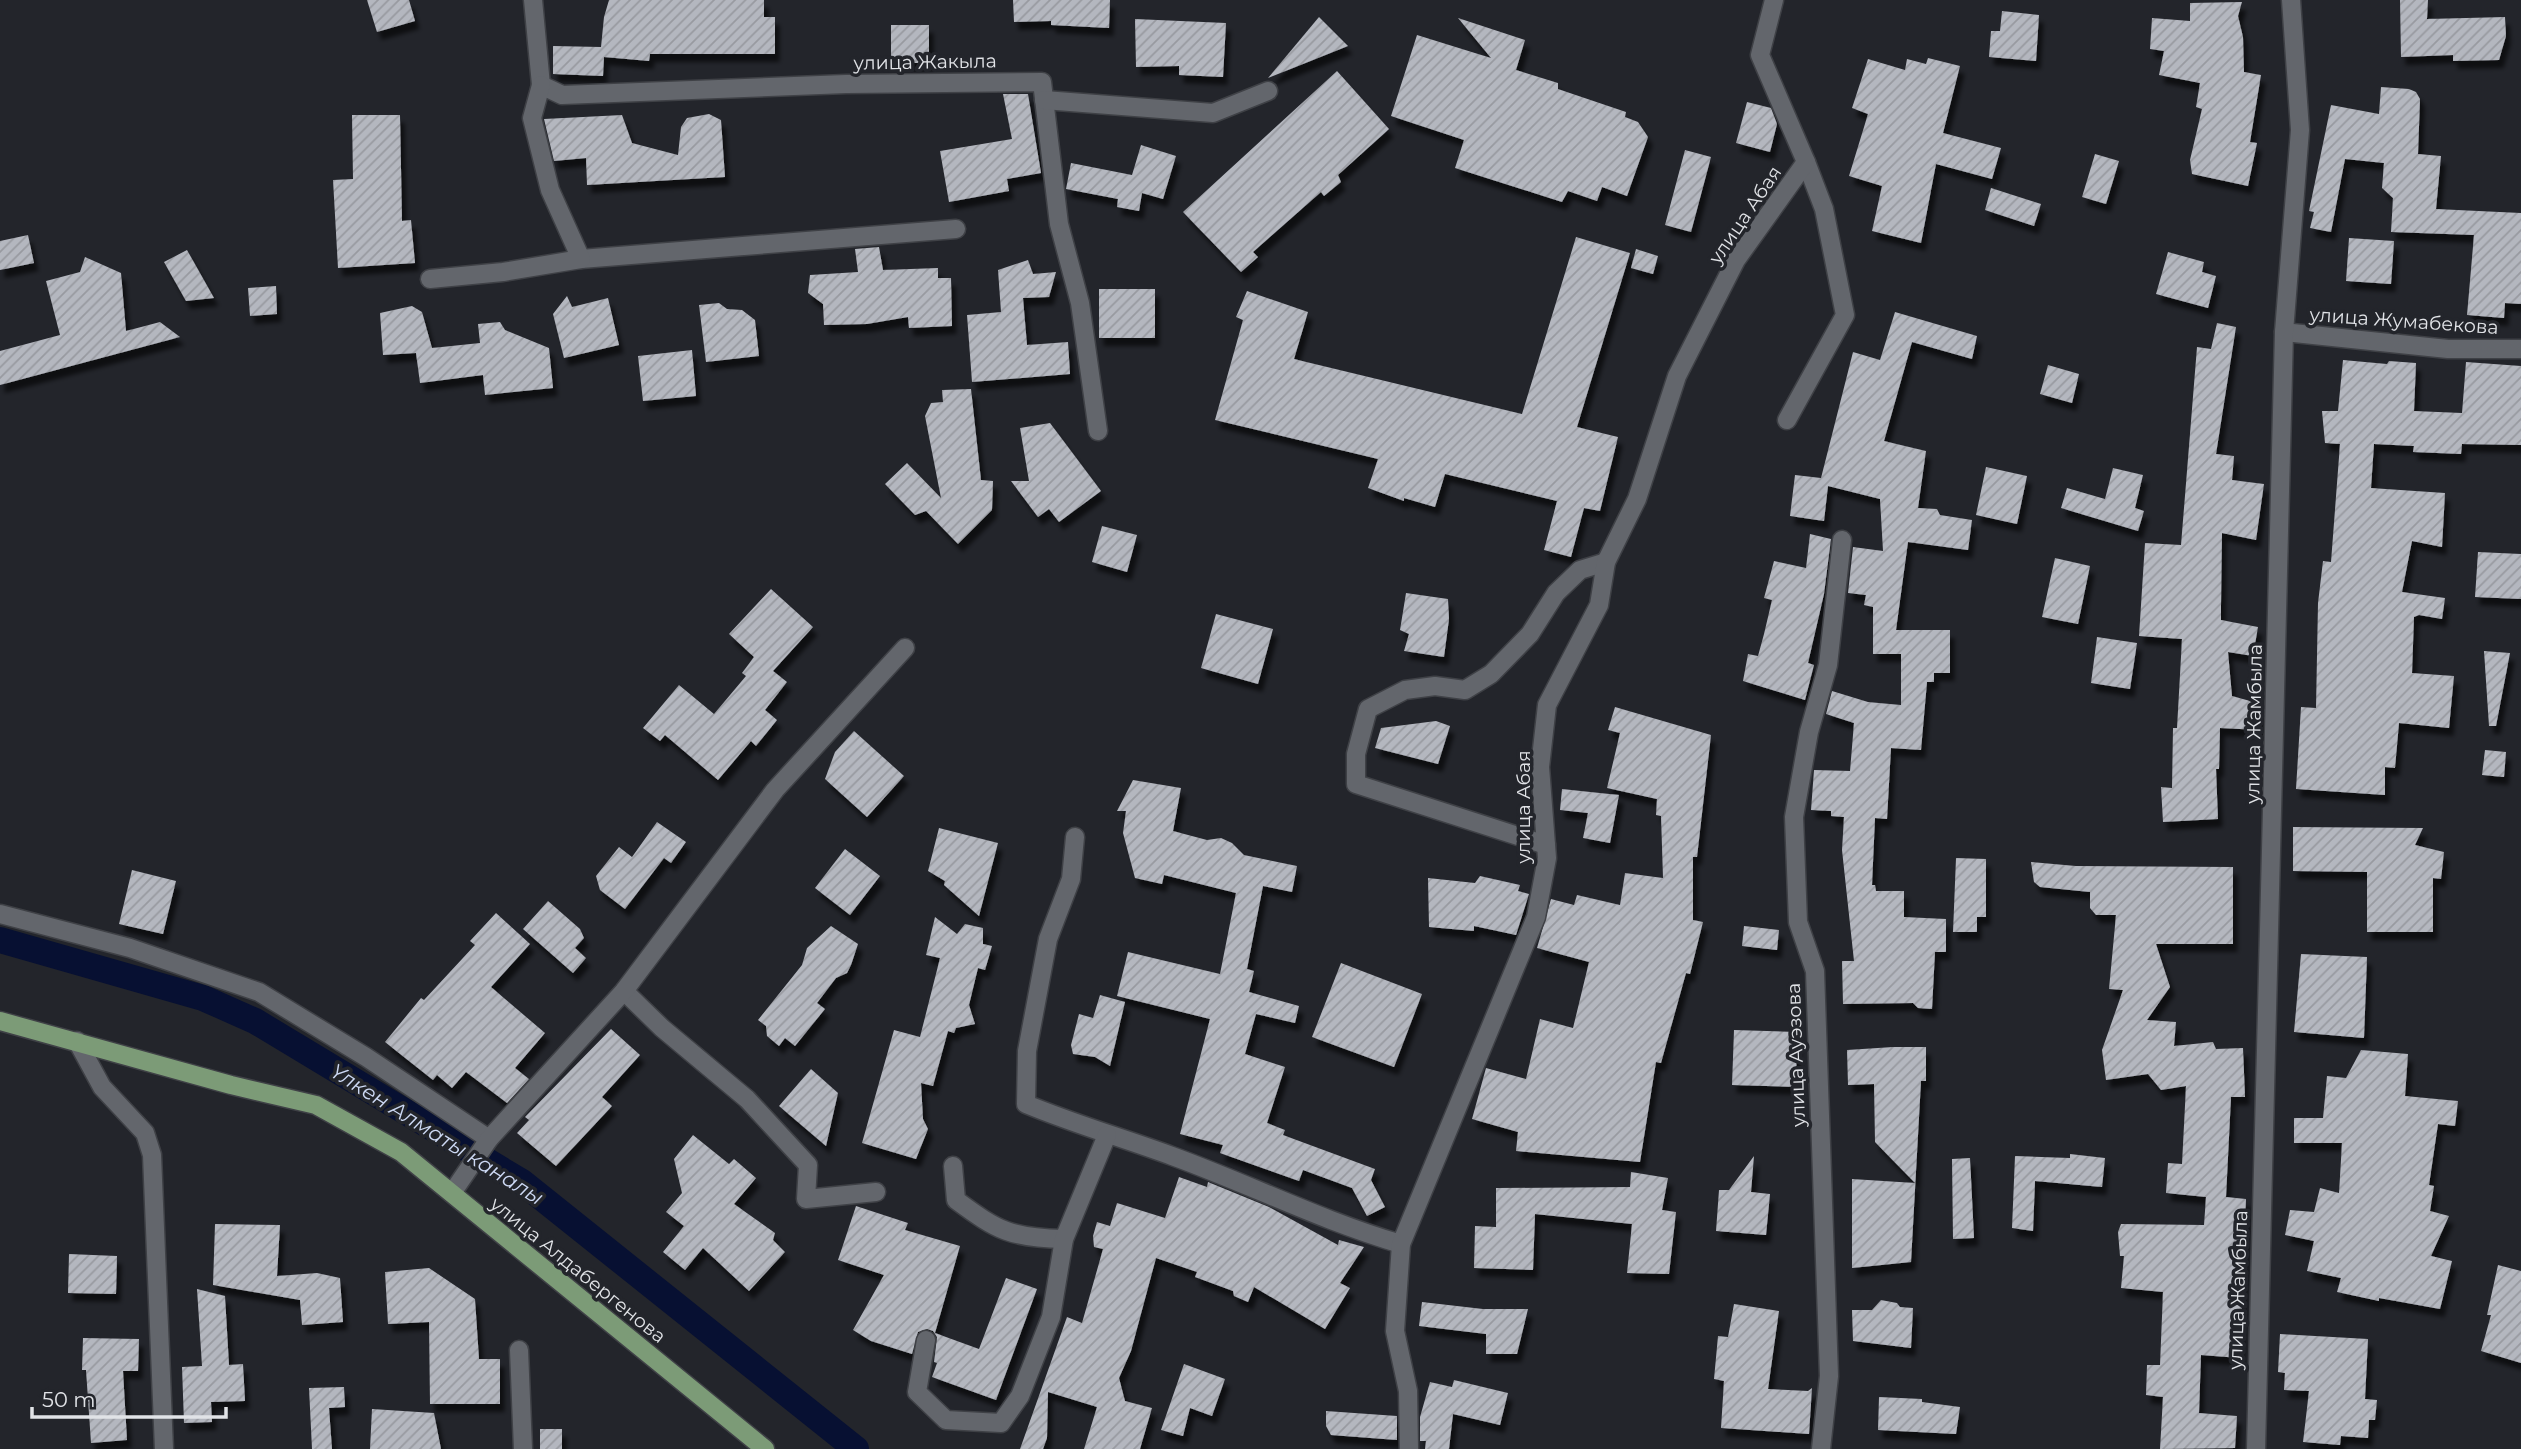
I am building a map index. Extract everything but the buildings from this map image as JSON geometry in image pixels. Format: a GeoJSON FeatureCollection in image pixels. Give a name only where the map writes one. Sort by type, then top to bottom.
{"type":"FeatureCollection","features":[{"type":"Feature","properties":{"kind":"main road","name":"улица Алдабергенова"},"geometry":{"type":"LineString","coordinates":[[0,1021],[231,1085],[316,1104],[401,1152],[765,1449]]}},
{"type":"Feature","properties":{"kind":"street"},"geometry":{"type":"LineString","coordinates":[[533,0],[541,85],[532,118],[550,190],[581,259]]}},
{"type":"Feature","properties":{"kind":"street","name":"улица Абая"},"geometry":{"type":"LineString","coordinates":[[1409,1449],[1408,1391],[1395,1331],[1401,1244],[1536,918],[1547,858],[1540,767],[1547,705],[1599,605],[1606,562],[1637,499],[1677,376],[1736,260],[1807,162],[1760,55],[1774,0]]}},
{"type":"Feature","properties":{"kind":"street","name":"улица Жамбыла"},"geometry":{"type":"LineString","coordinates":[[2256,1449],[2284,332],[2300,130],[2291,0]]}},
{"type":"Feature","properties":{"kind":"street","name":"улица Жакыла"},"geometry":{"type":"LineString","coordinates":[[541,85],[562,95],[846,84],[1042,82],[1044,100]]}},
{"type":"Feature","properties":{"kind":"street"},"geometry":{"type":"LineString","coordinates":[[1098,431],[1080,303],[1059,224],[1044,100],[1213,113],[1268,91]]}},
{"type":"Feature","properties":{"kind":"street"},"geometry":{"type":"LineString","coordinates":[[1787,419],[1845,315],[1824,209],[1807,162]]}},
{"type":"Feature","properties":{"kind":"street"},"geometry":{"type":"LineString","coordinates":[[430,279],[503,272],[581,259],[956,229]]}},
{"type":"Feature","properties":{"kind":"street","name":"улица Жумабекова"},"geometry":{"type":"LineString","coordinates":[[2284,332],[2448,349],[2521,349]]}},
{"type":"Feature","properties":{"kind":"street","name":"улица Ауэзова"},"geometry":{"type":"LineString","coordinates":[[1821,1449],[1829,1376],[1815,971],[1798,922],[1794,817],[1809,732],[1828,665],[1842,540]]}},
{"type":"Feature","properties":{"kind":"street"},"geometry":{"type":"LineString","coordinates":[[1546,845],[1356,784],[1356,754],[1368,709],[1405,690],[1435,686],[1465,690],[1491,674],[1530,635],[1556,593],[1580,570],[1606,562]]}},
{"type":"Feature","properties":{"kind":"street"},"geometry":{"type":"LineString","coordinates":[[452,1194],[489,1139],[624,991],[775,790],[905,648]]}},
{"type":"Feature","properties":{"kind":"street"},"geometry":{"type":"LineString","coordinates":[[1075,837],[1071,879],[1048,939],[1027,1051],[1026,1104],[1107,1135],[1171,1155],[1363,1233],[1401,1244]]}},
{"type":"Feature","properties":{"kind":"street"},"geometry":{"type":"LineString","coordinates":[[0,914],[130,948],[259,992],[366,1056],[489,1139]]}},
{"type":"Feature","properties":{"kind":"street"},"geometry":{"type":"LineString","coordinates":[[624,991],[662,1028],[747,1100],[808,1165],[806,1199],[876,1192]]}},
{"type":"Feature","properties":{"kind":"street"},"geometry":{"type":"LineString","coordinates":[[77,1041],[102,1087],[145,1133],[152,1155],[164,1449]]}},
{"type":"Feature","properties":{"kind":"street"},"geometry":{"type":"LineString","coordinates":[[926,1340],[917,1392],[946,1420],[1001,1423],[1020,1396],[1051,1317],[1064,1239],[1107,1135]]}},
{"type":"Feature","properties":{"kind":"street"},"geometry":{"type":"LineString","coordinates":[[953,1166],[956,1200],[993,1227],[1025,1239],[1064,1239]]}},
{"type":"Feature","properties":{"kind":"street"},"geometry":{"type":"LineString","coordinates":[[519,1350],[523,1449]]}},
{"type":"Feature","properties":{"kind":"waterway","name":"Үлкен Алматы каналы"},"geometry":{"type":"LineString","coordinates":[[0,940],[203,998],[255,1021],[522,1182],[856,1449]]}}]}
